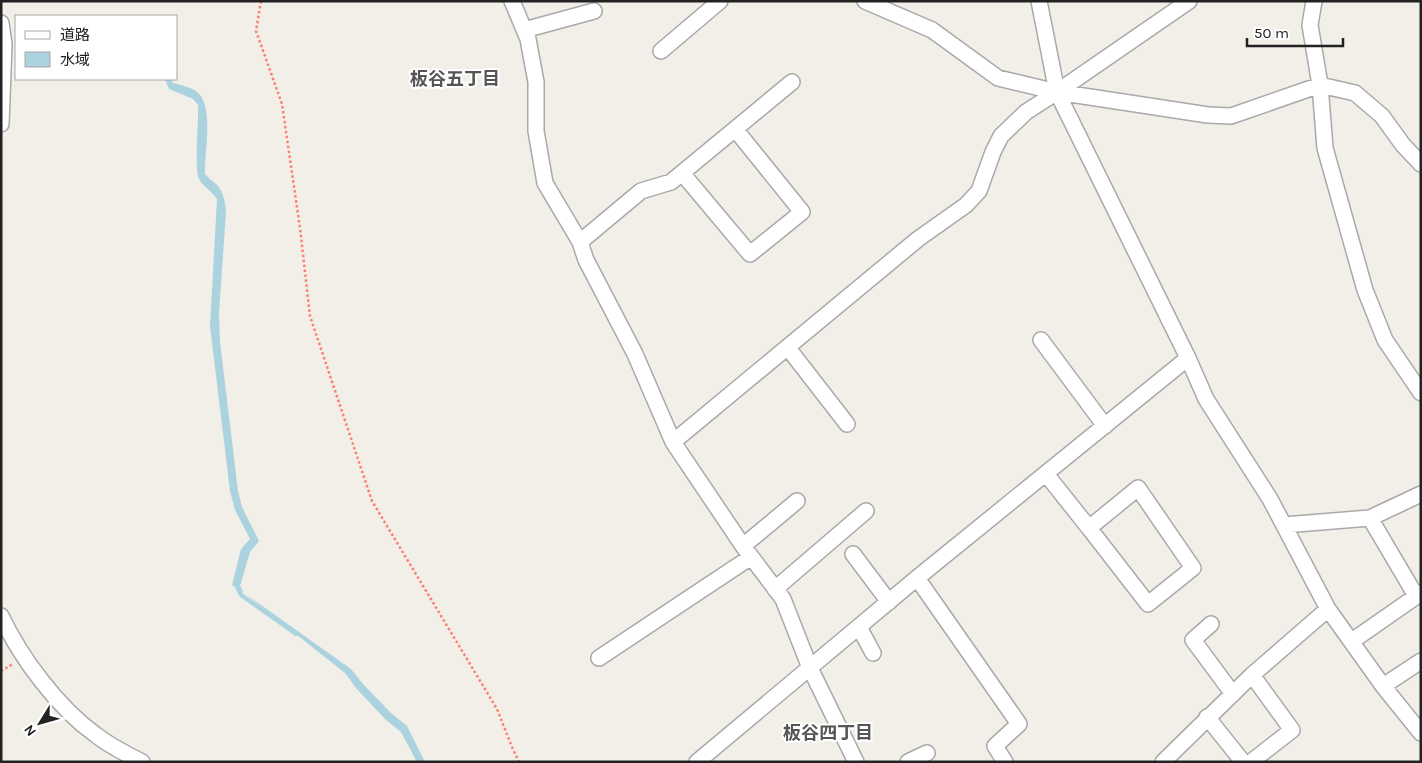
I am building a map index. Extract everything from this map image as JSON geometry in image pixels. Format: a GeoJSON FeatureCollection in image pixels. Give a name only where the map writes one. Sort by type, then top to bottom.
{"type":"FeatureCollection","features":[{"type":"Feature","properties":{"kind":"street"},"geometry":{"type":"LineString","coordinates":[[512,1],[528,40],[536,82],[536,131],[545,183],[580,242],[586,260],[635,354],[673,442],[747,551],[783,600],[810,668],[856,762]]}},
{"type":"Feature","properties":{"kind":"street"},"geometry":{"type":"LineString","coordinates":[[661,51],[720,1]]}},
{"type":"Feature","properties":{"kind":"street"},"geometry":{"type":"LineString","coordinates":[[865,1],[932,30],[998,78],[1057,92],[1208,115],[1231,116],[1320,85],[1355,93],[1382,116],[1403,145],[1421,164]]}},
{"type":"Feature","properties":{"kind":"street"},"geometry":{"type":"LineString","coordinates":[[1039,1],[1057,92],[1188,358],[1206,399],[1270,499],[1328,609],[1421,733]]}},
{"type":"Feature","properties":{"kind":"street"},"geometry":{"type":"LineString","coordinates":[[673,442],[918,239],[966,205],[979,191],[1001,136],[1026,112],[1189,1]]}},
{"type":"Feature","properties":{"kind":"street"},"geometry":{"type":"LineString","coordinates":[[1314,1],[1310,25],[1320,85],[1325,148],[1365,290],[1386,340],[1419,385]]}},
{"type":"Feature","properties":{"kind":"street"},"geometry":{"type":"LineString","coordinates":[[524,30],[594,11]]}},
{"type":"Feature","properties":{"kind":"street"},"geometry":{"type":"LineString","coordinates":[[1,23],[4,44],[1,124]]}},
{"type":"Feature","properties":{"kind":"street"},"geometry":{"type":"LineString","coordinates":[[580,242],[642,191],[671,182],[792,82]]}},
{"type":"Feature","properties":{"kind":"street"},"geometry":{"type":"LineString","coordinates":[[682,173],[750,254],[802,212],[735,129]]}},
{"type":"Feature","properties":{"kind":"street"},"geometry":{"type":"LineString","coordinates":[[1041,340],[1105,426]]}},
{"type":"Feature","properties":{"kind":"street"},"geometry":{"type":"LineString","coordinates":[[788,348],[847,424]]}},
{"type":"Feature","properties":{"kind":"street"},"geometry":{"type":"LineString","coordinates":[[697,762],[917,578],[1188,358]]}},
{"type":"Feature","properties":{"kind":"street"},"geometry":{"type":"LineString","coordinates":[[1046,474],[1148,604],[1193,568],[1138,488],[1089,528]]}},
{"type":"Feature","properties":{"kind":"street"},"geometry":{"type":"LineString","coordinates":[[1284,525],[1370,518],[1421,494]]}},
{"type":"Feature","properties":{"kind":"street"},"geometry":{"type":"LineString","coordinates":[[599,658],[747,551],[797,501]]}},
{"type":"Feature","properties":{"kind":"street"},"geometry":{"type":"LineString","coordinates":[[775,589],[866,510]]}},
{"type":"Feature","properties":{"kind":"street"},"geometry":{"type":"LineString","coordinates":[[1352,641],[1418,594],[1370,518]]}},
{"type":"Feature","properties":{"kind":"street"},"geometry":{"type":"LineString","coordinates":[[852,554],[889,602]]}},
{"type":"Feature","properties":{"kind":"street"},"geometry":{"type":"LineString","coordinates":[[917,578],[1019,724],[995,746],[1005,762]]}},
{"type":"Feature","properties":{"kind":"street"},"geometry":{"type":"LineString","coordinates":[[1163,762],[1252,675],[1328,609]]}},
{"type":"Feature","properties":{"kind":"street"},"geometry":{"type":"LineString","coordinates":[[1,616],[24,657],[64,707],[95,735],[142,762]]}},
{"type":"Feature","properties":{"kind":"street"},"geometry":{"type":"LineString","coordinates":[[1211,624],[1193,640],[1233,694]]}},
{"type":"Feature","properties":{"kind":"street"},"geometry":{"type":"LineString","coordinates":[[859,627],[873,653]]}},
{"type":"Feature","properties":{"kind":"street"},"geometry":{"type":"LineString","coordinates":[[1384,686],[1421,661]]}},
{"type":"Feature","properties":{"kind":"street"},"geometry":{"type":"LineString","coordinates":[[1252,675],[1292,730],[1252,762]]}},
{"type":"Feature","properties":{"kind":"street"},"geometry":{"type":"LineString","coordinates":[[1207,717],[1243,762]]}},
{"type":"Feature","properties":{"kind":"street"},"geometry":{"type":"LineString","coordinates":[[908,762],[927,753]]}},
{"type":"Feature","properties":{"kind":"path"},"geometry":{"type":"LineString","coordinates":[[261,1],[256,31],[282,104],[300,228],[310,316],[362,473],[372,501],[497,709],[519,762]]}},
{"type":"Feature","properties":{"kind":"water"},"geometry":{"type":"Polygon","coordinates":[[[165,80],[172,80],[173,83],[194,90],[202,97],[207,117],[205,174],[217,185],[223,194],[225,205],[219,313],[220,342],[238,491],[242,507],[259,541],[250,552],[240,586],[244,593],[232,585],[241,549],[250,539],[235,510],[230,491],[210,326],[217,199],[199,179],[197,155],[198,105],[193,99],[169,89],[165,80]]]}},
{"type":"Feature","properties":{"kind":"water"},"geometry":{"type":"Polygon","coordinates":[[[244,593],[351,669],[391,713],[407,726],[425,762],[417,762],[401,732],[385,719],[356,688],[345,673],[244,593]]]}},
{"type":"Feature","properties":{"kind":"waterway"},"geometry":{"type":"LineString","coordinates":[[236,585],[241,595],[296,634]]}},
{"type":"Feature","properties":{"kind":"district","name":"板谷五丁目"},"geometry":{"type":"Point","coordinates":[455,79]}},
{"type":"Feature","properties":{"kind":"district","name":"板谷四丁目"},"geometry":{"type":"Point","coordinates":[828,733]}}]}
